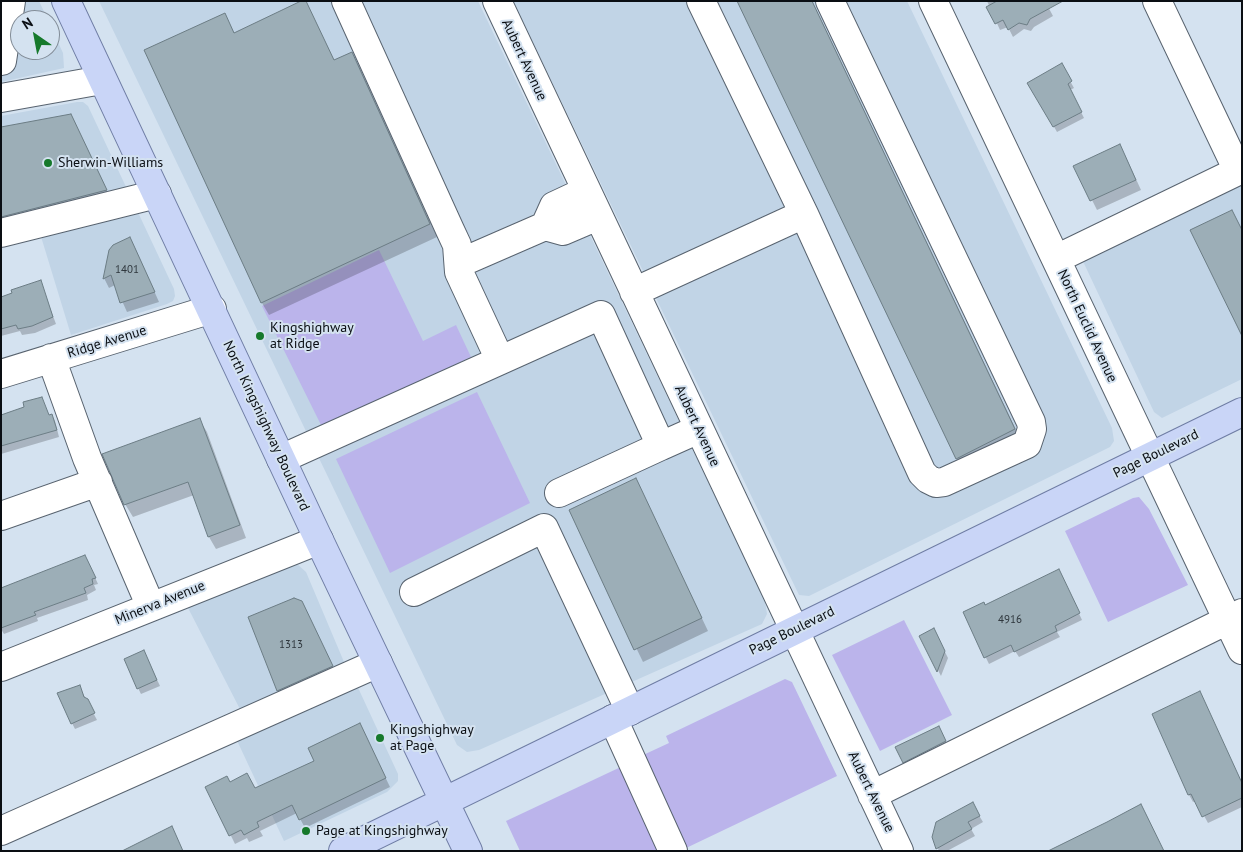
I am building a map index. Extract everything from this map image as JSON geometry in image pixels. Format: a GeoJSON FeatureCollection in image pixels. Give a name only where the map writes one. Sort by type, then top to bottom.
{"type":"FeatureCollection","features":[{"type":"Feature","properties":{"kind":"main road","name":"North Kingshighway Boulevard"},"geometry":{"type":"LineString","coordinates":[[66,1],[319,540],[468,851]]}},
{"type":"Feature","properties":{"kind":"main road","name":"Page Boulevard"},"geometry":{"type":"LineString","coordinates":[[343,851],[1242,412]]}},
{"type":"Feature","properties":{"kind":"street"},"geometry":{"type":"LineString","coordinates":[[346,1],[450,230],[460,263],[459,272],[500,360]]}},
{"type":"Feature","properties":{"kind":"street","name":"Aubert Avenue"},"geometry":{"type":"LineString","coordinates":[[497,1],[899,851]]}},
{"type":"Feature","properties":{"kind":"street"},"geometry":{"type":"LineString","coordinates":[[701,1],[804,214],[922,473],[936,483],[944,482],[1027,444],[1032,429],[830,1]]}},
{"type":"Feature","properties":{"kind":"street","name":"North Euclid Avenue"},"geometry":{"type":"LineString","coordinates":[[934,1],[1150,457],[1235,617],[1242,650]]}},
{"type":"Feature","properties":{"kind":"street"},"geometry":{"type":"LineString","coordinates":[[1056,259],[1240,170],[1157,1]]}},
{"type":"Feature","properties":{"kind":"street"},"geometry":{"type":"LineString","coordinates":[[10,3],[4,33],[2,61],[4,98],[102,80]]}},
{"type":"Feature","properties":{"kind":"street"},"geometry":{"type":"LineString","coordinates":[[545,226],[554,206],[586,191]]}},
{"type":"Feature","properties":{"kind":"street"},"geometry":{"type":"LineString","coordinates":[[1,233],[158,194]]}},
{"type":"Feature","properties":{"kind":"street"},"geometry":{"type":"LineString","coordinates":[[634,292],[804,214]]}},
{"type":"Feature","properties":{"kind":"street"},"geometry":{"type":"LineString","coordinates":[[460,263],[545,226],[564,231],[598,216]]}},
{"type":"Feature","properties":{"kind":"street","name":"Ridge Avenue"},"geometry":{"type":"LineString","coordinates":[[1,374],[212,310]]}},
{"type":"Feature","properties":{"kind":"street"},"geometry":{"type":"LineString","coordinates":[[281,459],[601,315],[661,446]]}},
{"type":"Feature","properties":{"kind":"street"},"geometry":{"type":"LineString","coordinates":[[51,358],[98,482],[151,607]]}},
{"type":"Feature","properties":{"kind":"street"},"geometry":{"type":"LineString","coordinates":[[559,493],[699,429]]}},
{"type":"Feature","properties":{"kind":"street"},"geometry":{"type":"LineString","coordinates":[[1,516],[98,482]]}},
{"type":"Feature","properties":{"kind":"street"},"geometry":{"type":"LineString","coordinates":[[414,592],[544,528],[622,715],[673,851]]}},
{"type":"Feature","properties":{"kind":"street","name":"Minerva Avenue"},"geometry":{"type":"LineString","coordinates":[[1,667],[319,540]]}},
{"type":"Feature","properties":{"kind":"street"},"geometry":{"type":"LineString","coordinates":[[872,795],[1235,617]]}},
{"type":"Feature","properties":{"kind":"street"},"geometry":{"type":"LineString","coordinates":[[1,831],[378,663]]}},
{"type":"Feature","properties":{"kind":"shaded area"},"geometry":{"type":"Polygon","coordinates":[[[1,1],[39,1],[43,10],[10,10],[10,60],[60,60],[60,47],[63,53],[64,68],[1,82],[1,1]]]}},
{"type":"Feature","properties":{"kind":"shaded area"},"geometry":{"type":"Polygon","coordinates":[[[99,1],[478,1],[765,601],[767,614],[762,624],[479,750],[467,752],[457,745],[99,1]]]}},
{"type":"Feature","properties":{"kind":"shaded area"},"geometry":{"type":"Polygon","coordinates":[[[513,1],[907,1],[1112,428],[1114,441],[1110,447],[809,596],[799,595],[513,1]]]}},
{"type":"Feature","properties":{"kind":"shaded area"},"geometry":{"type":"Polygon","coordinates":[[[83,102],[88,106],[174,289],[175,296],[173,301],[167,304],[71,335],[39,230],[1,229],[1,116],[83,102]]]}},
{"type":"Feature","properties":{"kind":"shaded area"},"geometry":{"type":"Polygon","coordinates":[[[1242,179],[1242,379],[1162,418],[1154,412],[1080,255],[1242,179]]]}},
{"type":"Feature","properties":{"kind":"shaded area"},"geometry":{"type":"Polygon","coordinates":[[[379,250],[423,341],[456,325],[471,357],[322,427],[262,306],[379,250]]]}},
{"type":"Feature","properties":{"kind":"shaded area"},"geometry":{"type":"Polygon","coordinates":[[[477,392],[530,503],[390,573],[336,459],[477,392]]]}},
{"type":"Feature","properties":{"kind":"shaded area"},"geometry":{"type":"Polygon","coordinates":[[[1139,497],[1149,509],[1188,585],[1108,622],[1065,531],[1133,498],[1139,497]]]}},
{"type":"Feature","properties":{"kind":"shaded area"},"geometry":{"type":"Polygon","coordinates":[[[296,563],[306,572],[347,669],[243,715],[186,604],[296,563]]]}},
{"type":"Feature","properties":{"kind":"shaded area"},"geometry":{"type":"Polygon","coordinates":[[[904,620],[952,715],[880,751],[832,655],[904,620]]]}},
{"type":"Feature","properties":{"kind":"shaded area"},"geometry":{"type":"Polygon","coordinates":[[[354,679],[398,774],[398,781],[387,792],[284,841],[233,732],[354,679]]]}},
{"type":"Feature","properties":{"kind":"shaded area"},"geometry":{"type":"Polygon","coordinates":[[[785,679],[792,682],[837,776],[684,849],[641,756],[669,743],[666,736],[785,679]]]}},
{"type":"Feature","properties":{"kind":"shaded area"},"geometry":{"type":"Polygon","coordinates":[[[625,765],[665,851],[520,851],[506,821],[625,765]]]}},
{"type":"Feature","properties":{"kind":"building"},"geometry":{"type":"Polygon","coordinates":[[[301,1],[306,1],[334,60],[352,52],[430,224],[261,303],[144,50],[225,13],[234,33],[301,1]]]}},
{"type":"Feature","properties":{"kind":"building"},"geometry":{"type":"Polygon","coordinates":[[[737,1],[812,1],[1015,429],[956,459],[737,1]]]}},
{"type":"Feature","properties":{"kind":"building"},"geometry":{"type":"Polygon","coordinates":[[[997,1],[1063,1],[1030,19],[1027,25],[1019,23],[1008,30],[1003,20],[995,24],[986,7],[997,1]]]}},
{"type":"Feature","properties":{"kind":"building"},"geometry":{"type":"Polygon","coordinates":[[[1062,63],[1072,81],[1068,84],[1082,112],[1053,127],[1027,83],[1062,63]]]}},
{"type":"Feature","properties":{"kind":"building","name":"Sherwin-Williams"},"geometry":{"type":"Polygon","coordinates":[[[71,114],[107,190],[1,217],[1,127],[71,114]]]}},
{"type":"Feature","properties":{"kind":"building"},"geometry":{"type":"Polygon","coordinates":[[[1120,144],[1136,180],[1090,201],[1073,166],[1120,144]]]}},
{"type":"Feature","properties":{"kind":"building"},"geometry":{"type":"Polygon","coordinates":[[[1232,210],[1242,230],[1242,336],[1190,230],[1232,210]]]}},
{"type":"Feature","properties":{"kind":"building"},"geometry":{"type":"Polygon","coordinates":[[[130,237],[155,292],[120,303],[111,275],[103,279],[109,250],[113,245],[130,237]]]}},
{"type":"Feature","properties":{"kind":"building"},"geometry":{"type":"Polygon","coordinates":[[[41,280],[53,317],[32,326],[18,329],[16,325],[1,329],[1,297],[12,293],[11,290],[41,280]]]}},
{"type":"Feature","properties":{"kind":"building"},"geometry":{"type":"Polygon","coordinates":[[[42,397],[49,415],[52,414],[57,430],[1,446],[1,415],[24,407],[23,402],[42,397]]]}},
{"type":"Feature","properties":{"kind":"building"},"geometry":{"type":"Polygon","coordinates":[[[200,418],[240,525],[208,537],[188,482],[124,505],[102,454],[200,418]]]}},
{"type":"Feature","properties":{"kind":"building"},"geometry":{"type":"Polygon","coordinates":[[[636,478],[702,618],[634,650],[569,510],[636,478]]]}},
{"type":"Feature","properties":{"kind":"building"},"geometry":{"type":"Polygon","coordinates":[[[85,555],[96,578],[92,579],[93,584],[84,588],[86,593],[34,612],[36,615],[1,628],[1,588],[85,555]]]}},
{"type":"Feature","properties":{"kind":"building"},"geometry":{"type":"Polygon","coordinates":[[[1059,569],[1080,613],[1055,626],[1057,631],[1014,652],[1011,645],[984,658],[963,612],[984,602],[985,605],[1059,569]]]}},
{"type":"Feature","properties":{"kind":"building"},"geometry":{"type":"Polygon","coordinates":[[[294,598],[302,601],[333,666],[277,691],[248,617],[294,598]]]}},
{"type":"Feature","properties":{"kind":"building"},"geometry":{"type":"Polygon","coordinates":[[[934,628],[945,651],[937,672],[919,636],[934,628]]]}},
{"type":"Feature","properties":{"kind":"building"},"geometry":{"type":"Polygon","coordinates":[[[144,650],[157,680],[137,689],[124,659],[144,650]]]}},
{"type":"Feature","properties":{"kind":"building"},"geometry":{"type":"Polygon","coordinates":[[[80,685],[84,697],[88,699],[95,713],[71,724],[57,693],[80,685]]]}},
{"type":"Feature","properties":{"kind":"building"},"geometry":{"type":"Polygon","coordinates":[[[1200,691],[1242,783],[1242,798],[1202,817],[1191,794],[1188,795],[1152,714],[1200,691]]]}},
{"type":"Feature","properties":{"kind":"building"},"geometry":{"type":"Polygon","coordinates":[[[360,723],[386,778],[299,820],[292,805],[257,822],[259,827],[244,835],[241,830],[229,836],[205,787],[227,776],[230,782],[247,773],[255,788],[314,761],[308,748],[360,723]]]}},
{"type":"Feature","properties":{"kind":"building"},"geometry":{"type":"Polygon","coordinates":[[[939,726],[946,741],[903,763],[895,747],[939,726]]]}},
{"type":"Feature","properties":{"kind":"building"},"geometry":{"type":"Polygon","coordinates":[[[973,802],[980,816],[968,822],[972,829],[936,849],[932,837],[936,822],[973,802]]]}},
{"type":"Feature","properties":{"kind":"building"},"geometry":{"type":"Polygon","coordinates":[[[1141,804],[1164,851],[1048,851],[1107,822],[1141,804]]]}},
{"type":"Feature","properties":{"kind":"building"},"geometry":{"type":"Polygon","coordinates":[[[172,826],[183,851],[122,851],[172,826]]]}},
{"type":"Feature","properties":{"kind":"place","name":"Sherwin-Williams"},"geometry":{"type":"Point","coordinates":[48,163]}},
{"type":"Feature","properties":{"kind":"place","name":"Kingshighway at Ridge"},"geometry":{"type":"Point","coordinates":[260,336]}},
{"type":"Feature","properties":{"kind":"place","name":"Kingshighway at Page"},"geometry":{"type":"Point","coordinates":[380,738]}},
{"type":"Feature","properties":{"kind":"place","name":"Page at Kingshighway"},"geometry":{"type":"Point","coordinates":[306,831]}}]}
